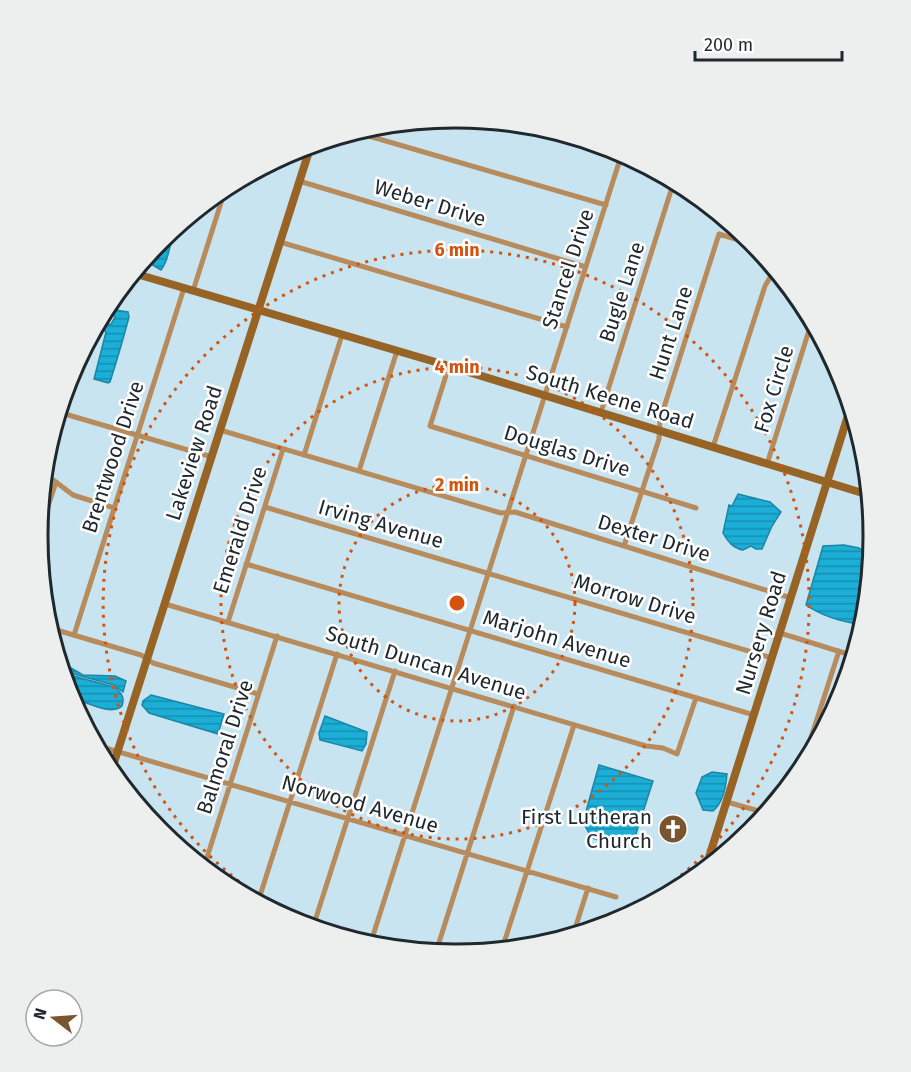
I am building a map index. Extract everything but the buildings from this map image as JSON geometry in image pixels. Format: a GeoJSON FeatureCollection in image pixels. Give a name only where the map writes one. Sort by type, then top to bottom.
{"type":"FeatureCollection","features":[{"type":"Feature","properties":{"kind":"street"},"geometry":{"type":"LineString","coordinates":[[372,137],[606,205]]}},
{"type":"Feature","properties":{"kind":"street","name":"Lakeview Road"},"geometry":{"type":"LineString","coordinates":[[115,759],[306,158]]}},
{"type":"Feature","properties":{"kind":"street","name":"Stancel Drive"},"geometry":{"type":"LineString","coordinates":[[373,935],[619,163]]}},
{"type":"Feature","properties":{"kind":"street","name":"Weber Drive"},"geometry":{"type":"LineString","coordinates":[[299,181],[586,267]]}},
{"type":"Feature","properties":{"kind":"street","name":"Bugle Lane"},"geometry":{"type":"LineString","coordinates":[[601,412],[671,190]]}},
{"type":"Feature","properties":{"kind":"street"},"geometry":{"type":"LineString","coordinates":[[193,291],[221,203]]}},
{"type":"Feature","properties":{"kind":"street","name":"Hunt Lane"},"geometry":{"type":"LineString","coordinates":[[624,546],[659,439],[660,420],[719,234],[733,238]]}},
{"type":"Feature","properties":{"kind":"street"},"geometry":{"type":"LineString","coordinates":[[280,242],[567,327]]}},
{"type":"Feature","properties":{"kind":"street","name":"South Keene Road"},"geometry":{"type":"LineString","coordinates":[[142,276],[449,366],[861,492]]}},
{"type":"Feature","properties":{"kind":"street"},"geometry":{"type":"LineString","coordinates":[[713,447],[765,286],[770,277]]}},
{"type":"Feature","properties":{"kind":"street","name":"Brentwood Drive"},"geometry":{"type":"LineString","coordinates":[[74,635],[184,288]]}},
{"type":"Feature","properties":{"kind":"street","name":"Fox Circle"},"geometry":{"type":"LineString","coordinates":[[767,464],[808,333]]}},
{"type":"Feature","properties":{"kind":"street"},"geometry":{"type":"LineString","coordinates":[[304,455],[342,335]]}},
{"type":"Feature","properties":{"kind":"street"},"geometry":{"type":"LineString","coordinates":[[359,471],[397,351]]}},
{"type":"Feature","properties":{"kind":"street","name":"Douglas Drive"},"geometry":{"type":"LineString","coordinates":[[449,366],[430,426],[696,508]]}},
{"type":"Feature","properties":{"kind":"street"},"geometry":{"type":"LineString","coordinates":[[67,415],[212,457]]}},
{"type":"Feature","properties":{"kind":"street","name":"Nursery Road"},"geometry":{"type":"LineString","coordinates":[[714,850],[727,802],[846,422]]}},
{"type":"Feature","properties":{"kind":"street","name":"Dexter Drive"},"geometry":{"type":"LineString","coordinates":[[220,430],[501,513],[515,512],[791,598]]}},
{"type":"Feature","properties":{"kind":"street","name":"Emerald Drive"},"geometry":{"type":"LineString","coordinates":[[228,622],[283,448]]}},
{"type":"Feature","properties":{"kind":"street"},"geometry":{"type":"LineString","coordinates":[[52,479],[73,495],[114,508]]}},
{"type":"Feature","properties":{"kind":"street"},"geometry":{"type":"LineString","coordinates":[[50,502],[56,482]]}},
{"type":"Feature","properties":{"kind":"street","name":"Irving Avenue"},"geometry":{"type":"LineString","coordinates":[[265,507],[489,572]]}},
{"type":"Feature","properties":{"kind":"street","name":"Marjohn Avenue"},"geometry":{"type":"LineString","coordinates":[[246,564],[754,715]]}},
{"type":"Feature","properties":{"kind":"street","name":"Morrow Drive"},"geometry":{"type":"LineString","coordinates":[[489,572],[772,658]]}},
{"type":"Feature","properties":{"kind":"street","name":"South Duncan Avenue"},"geometry":{"type":"LineString","coordinates":[[165,604],[646,746],[663,748],[677,754],[696,698]]}},
{"type":"Feature","properties":{"kind":"street"},"geometry":{"type":"LineString","coordinates":[[60,631],[141,655],[153,663],[258,694]]}},
{"type":"Feature","properties":{"kind":"street"},"geometry":{"type":"LineString","coordinates":[[780,633],[845,653]]}},
{"type":"Feature","properties":{"kind":"street","name":"Balmoral Drive"},"geometry":{"type":"LineString","coordinates":[[207,859],[277,636]]}},
{"type":"Feature","properties":{"kind":"street"},"geometry":{"type":"LineString","coordinates":[[814,730],[839,651]]}},
{"type":"Feature","properties":{"kind":"street"},"geometry":{"type":"LineString","coordinates":[[261,894],[337,654]]}},
{"type":"Feature","properties":{"kind":"street"},"geometry":{"type":"LineString","coordinates":[[316,918],[395,671]]}},
{"type":"Feature","properties":{"kind":"street"},"geometry":{"type":"LineString","coordinates":[[439,943],[514,706]]}},
{"type":"Feature","properties":{"kind":"street"},"geometry":{"type":"LineString","coordinates":[[505,940],[574,725]]}},
{"type":"Feature","properties":{"kind":"street","name":"Norwood Avenue"},"geometry":{"type":"LineString","coordinates":[[108,748],[291,800],[616,897]]}},
{"type":"Feature","properties":{"kind":"street"},"geometry":{"type":"LineString","coordinates":[[727,802],[757,810]]}},
{"type":"Feature","properties":{"kind":"street"},"geometry":{"type":"LineString","coordinates":[[576,925],[588,888]]}},
{"type":"Feature","properties":{"kind":"water"},"geometry":{"type":"Polygon","coordinates":[[[171,245],[166,262],[161,270],[151,264],[171,245]]]}},
{"type":"Feature","properties":{"kind":"water"},"geometry":{"type":"Polygon","coordinates":[[[117,310],[128,312],[129,317],[108,383],[94,379],[106,332],[104,330],[115,317],[117,310]]]}},
{"type":"Feature","properties":{"kind":"water"},"geometry":{"type":"Polygon","coordinates":[[[738,494],[770,502],[781,512],[762,549],[751,546],[743,550],[736,548],[723,533],[729,505],[732,506],[738,494]]]}},
{"type":"Feature","properties":{"kind":"water"},"geometry":{"type":"Polygon","coordinates":[[[844,545],[862,551],[860,589],[853,623],[819,613],[806,605],[823,546],[844,545]]]}},
{"type":"Feature","properties":{"kind":"water"},"geometry":{"type":"Polygon","coordinates":[[[70,668],[83,675],[115,676],[126,681],[123,692],[114,685],[72,674],[70,668]]]}},
{"type":"Feature","properties":{"kind":"water"},"geometry":{"type":"Polygon","coordinates":[[[73,676],[114,687],[119,691],[123,700],[122,706],[111,710],[83,702],[73,676]]]}},
{"type":"Feature","properties":{"kind":"water"},"geometry":{"type":"Polygon","coordinates":[[[151,695],[224,714],[218,734],[149,713],[142,705],[143,701],[151,695]]]}},
{"type":"Feature","properties":{"kind":"water"},"geometry":{"type":"Polygon","coordinates":[[[325,716],[367,732],[366,744],[362,751],[320,740],[319,733],[325,716]]]}},
{"type":"Feature","properties":{"kind":"water"},"geometry":{"type":"Polygon","coordinates":[[[599,765],[653,781],[634,840],[629,846],[600,841],[591,837],[583,822],[599,765]]]}},
{"type":"Feature","properties":{"kind":"water"},"geometry":{"type":"Polygon","coordinates":[[[712,772],[727,774],[725,789],[722,799],[713,811],[703,810],[696,793],[702,777],[712,772]]]}},
{"type":"Feature","properties":{"kind":"place","name":"First Lutheran Church"},"geometry":{"type":"Point","coordinates":[673,829]}}]}
